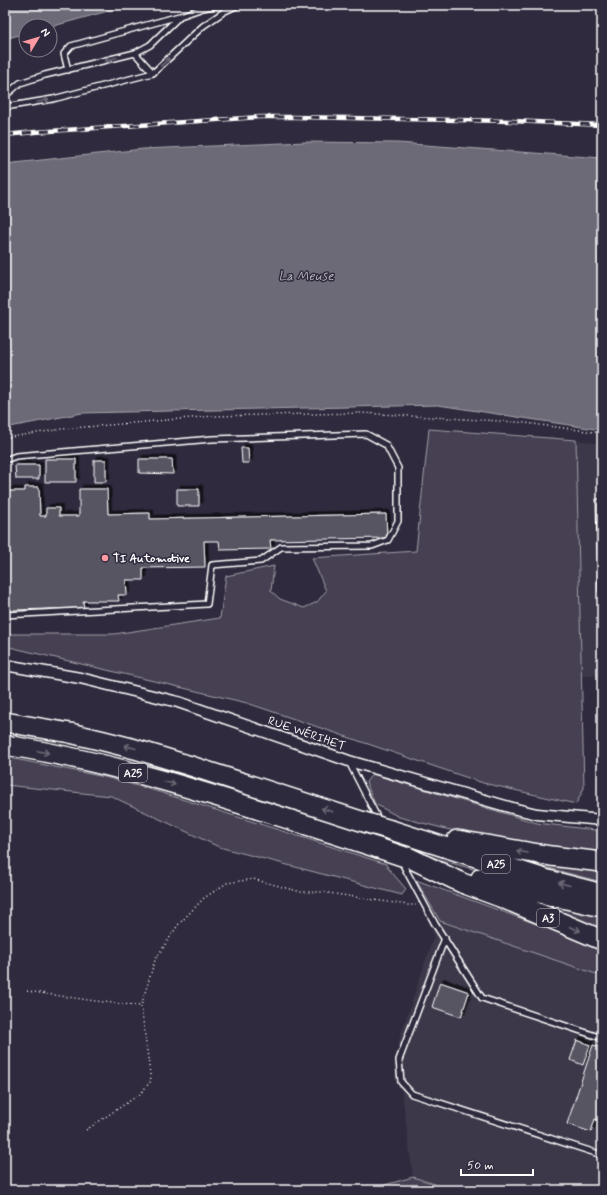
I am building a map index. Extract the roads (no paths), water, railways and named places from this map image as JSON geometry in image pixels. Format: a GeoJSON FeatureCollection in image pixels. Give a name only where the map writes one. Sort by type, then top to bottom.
{"type":"FeatureCollection","features":[{"type":"Feature","properties":{"kind":"highway","name":"A25"},"geometry":{"type":"LineString","coordinates":[[5,722],[77,735],[135,749],[194,766],[364,822],[394,846],[504,885],[602,907]]}},
{"type":"Feature","properties":{"kind":"highway","name":"A25"},"geometry":{"type":"LineString","coordinates":[[5,745],[28,748],[97,763],[394,846],[548,880],[602,894]]}},
{"type":"Feature","properties":{"kind":"highway"},"geometry":{"type":"LineString","coordinates":[[394,846],[447,838],[551,856],[602,862]]}},
{"type":"Feature","properties":{"kind":"highway","name":"A3"},"geometry":{"type":"LineString","coordinates":[[394,846],[462,883],[600,938]]}},
{"type":"Feature","properties":{"kind":"street","name":"RUE WÉRIHET"},"geometry":{"type":"LineString","coordinates":[[5,665],[80,678],[178,702],[349,761],[516,809],[537,814],[602,820]]}},
{"type":"Feature","properties":{"kind":"lane"},"geometry":{"type":"LineString","coordinates":[[68,70],[64,54],[71,46],[218,5]]}},
{"type":"Feature","properties":{"kind":"lane"},"geometry":{"type":"LineString","coordinates":[[5,107],[53,99],[153,74],[202,26],[225,11],[238,5]]}},
{"type":"Feature","properties":{"kind":"lane"},"geometry":{"type":"LineString","coordinates":[[5,96],[20,83],[45,75],[135,53],[150,44],[180,16]]}},
{"type":"Feature","properties":{"kind":"lane"},"geometry":{"type":"LineString","coordinates":[[135,53],[153,74]]}},
{"type":"Feature","properties":{"kind":"lane"},"geometry":{"type":"LineString","coordinates":[[5,460],[16,456],[212,439],[366,434],[386,445],[398,468],[398,521],[388,540],[372,546],[281,547],[261,562],[212,565],[207,604],[5,615]]}},
{"type":"Feature","properties":{"kind":"lane"},"geometry":{"type":"LineString","coordinates":[[349,761],[364,794],[394,846],[423,904],[482,998],[602,1038]]}},
{"type":"Feature","properties":{"kind":"lane"},"geometry":{"type":"LineString","coordinates":[[445,938],[399,1060],[401,1082],[412,1094],[602,1155]]}},
{"type":"Feature","properties":{"kind":"water"},"geometry":{"type":"Polygon","coordinates":[[[5,5],[130,5],[58,25],[58,18],[18,18],[18,35],[5,39],[5,5]]]}},
{"type":"Feature","properties":{"kind":"water","name":"La Meuse"},"geometry":{"type":"Polygon","coordinates":[[[306,142],[398,143],[602,158],[602,430],[438,405],[82,413],[5,428],[5,164],[143,149],[306,142]]]}},
{"type":"Feature","properties":{"kind":"railway"},"geometry":{"type":"LineString","coordinates":[[5,135],[260,117],[512,121],[602,125]]}},
{"type":"Feature","properties":{"kind":"place","name":"TI Automotive"},"geometry":{"type":"Point","coordinates":[105,558]}}]}
